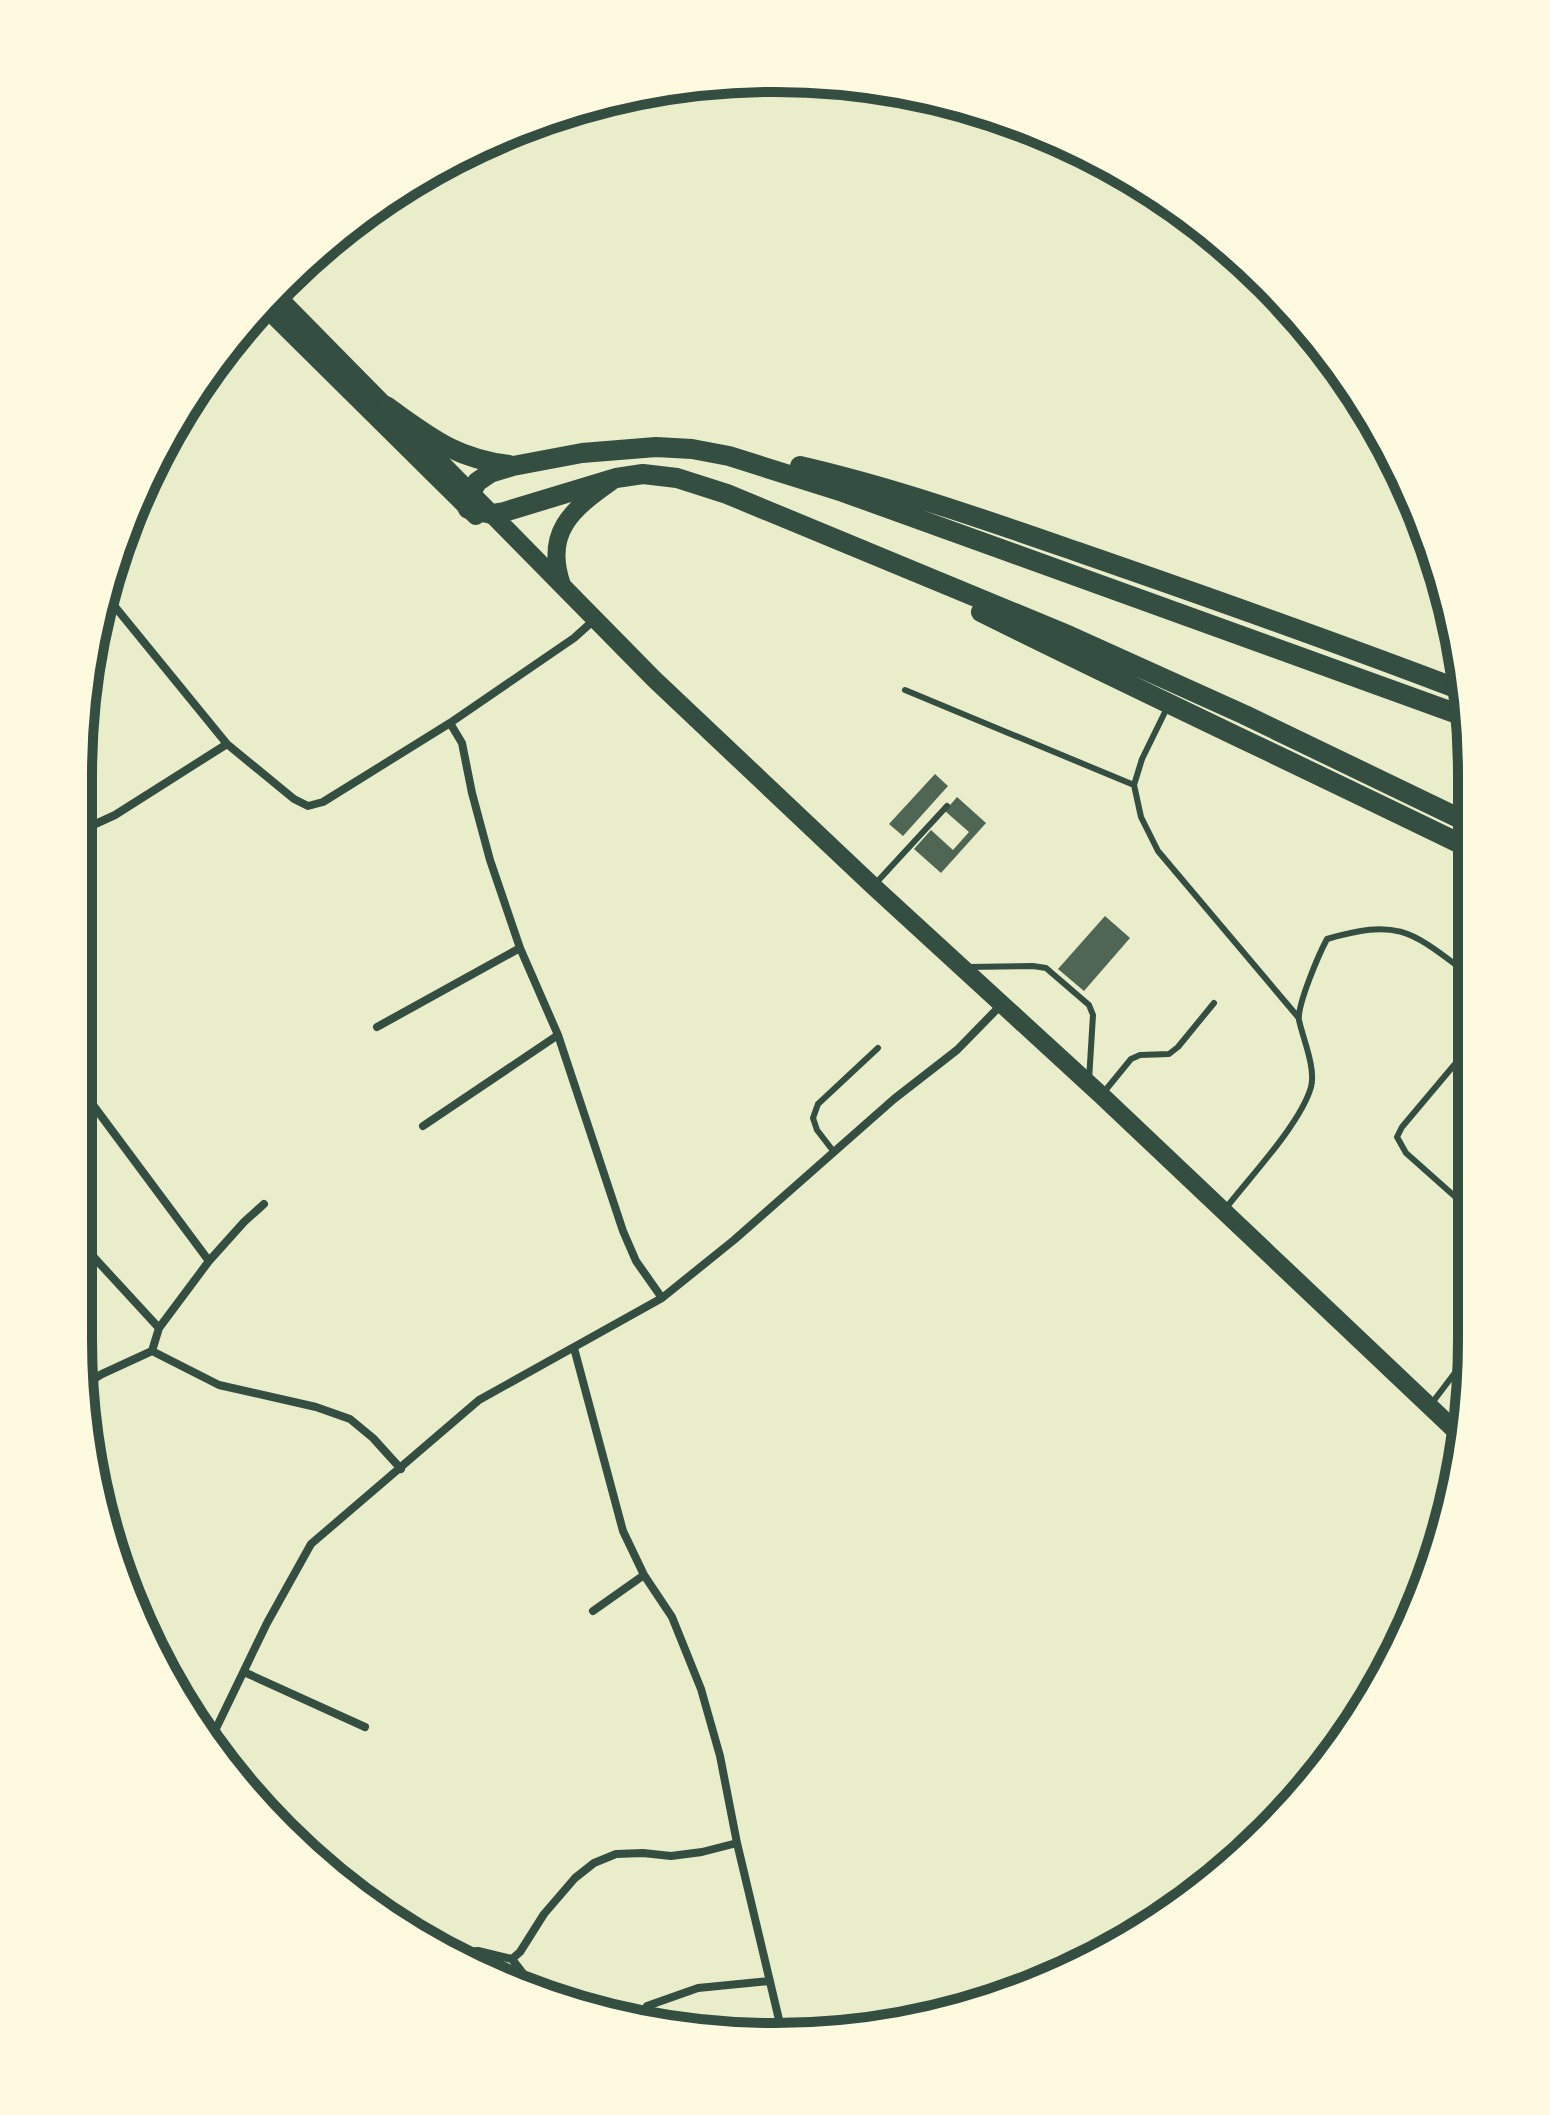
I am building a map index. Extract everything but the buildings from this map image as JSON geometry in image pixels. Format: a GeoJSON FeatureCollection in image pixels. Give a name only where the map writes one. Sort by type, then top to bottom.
{"type":"FeatureCollection","features":[{"type":"Feature","properties":{"kind":"highway"},"geometry":{"type":"LineString","coordinates":[[386,406],[456,452],[475,460],[513,466]]}},
{"type":"Feature","properties":{"kind":"highway"},"geometry":{"type":"LineString","coordinates":[[1452,687],[1215,599],[916,496],[798,466],[692,449],[656,447],[582,453],[490,473],[477,482],[471,493],[468,509],[492,514],[616,478],[643,474],[677,478],[727,494],[1070,636],[1245,715],[1458,818]]}},
{"type":"Feature","properties":{"kind":"highway"},"geometry":{"type":"LineString","coordinates":[[729,456],[843,492],[1455,713]]}},
{"type":"Feature","properties":{"kind":"highway"},"geometry":{"type":"LineString","coordinates":[[823,534],[1458,843]]}},
{"type":"Feature","properties":{"kind":"main road"},"geometry":{"type":"LineString","coordinates":[[274,311],[386,406],[665,689],[873,886],[1095,1089],[1452,1427]]}},
{"type":"Feature","properties":{"kind":"main road"},"geometry":{"type":"LineString","coordinates":[[274,311],[468,509],[589,615]]}},
{"type":"Feature","properties":{"kind":"main road"},"geometry":{"type":"LineString","coordinates":[[563,587],[556,559],[556,542],[564,523],[588,499],[616,478]]}},
{"type":"Feature","properties":{"kind":"street"},"geometry":{"type":"LineString","coordinates":[[113,605],[227,744],[294,799],[308,806],[323,802],[450,723],[574,638],[589,615]]}},
{"type":"Feature","properties":{"kind":"street"},"geometry":{"type":"LineString","coordinates":[[450,723],[462,743],[490,860],[520,948],[558,1035],[623,1231],[636,1261],[662,1298]]}},
{"type":"Feature","properties":{"kind":"street"},"geometry":{"type":"LineString","coordinates":[[92,826],[115,815],[227,744]]}},
{"type":"Feature","properties":{"kind":"street"},"geometry":{"type":"LineString","coordinates":[[377,1027],[520,948]]}},
{"type":"Feature","properties":{"kind":"street"},"geometry":{"type":"LineString","coordinates":[[215,1731],[267,1623],[311,1544],[479,1400],[662,1298],[734,1240],[894,1099],[957,1050],[1003,1004]]}},
{"type":"Feature","properties":{"kind":"street"},"geometry":{"type":"LineString","coordinates":[[423,1126],[558,1035]]}},
{"type":"Feature","properties":{"kind":"street"},"geometry":{"type":"LineString","coordinates":[[93,1105],[209,1261]]}},
{"type":"Feature","properties":{"kind":"street"},"geometry":{"type":"LineString","coordinates":[[93,1380],[152,1351],[159,1328],[209,1261],[264,1204]]}},
{"type":"Feature","properties":{"kind":"street"},"geometry":{"type":"LineString","coordinates":[[92,1255],[159,1328]]}},
{"type":"Feature","properties":{"kind":"street"},"geometry":{"type":"LineString","coordinates":[[574,1348],[623,1531],[644,1575],[672,1617],[701,1689],[720,1756],[737,1843],[780,2023]]}},
{"type":"Feature","properties":{"kind":"street"},"geometry":{"type":"LineString","coordinates":[[152,1351],[219,1385],[316,1407],[350,1419],[373,1438],[401,1469]]}},
{"type":"Feature","properties":{"kind":"street"},"geometry":{"type":"LineString","coordinates":[[593,1611],[644,1575]]}},
{"type":"Feature","properties":{"kind":"street"},"geometry":{"type":"LineString","coordinates":[[244,1672],[365,1727]]}},
{"type":"Feature","properties":{"kind":"street"},"geometry":{"type":"LineString","coordinates":[[512,1959],[520,1952],[544,1914],[575,1878],[594,1863],[616,1854],[671,1856],[737,1843]]}},
{"type":"Feature","properties":{"kind":"street"},"geometry":{"type":"LineString","coordinates":[[470,1952],[512,1959],[524,1975]]}},
{"type":"Feature","properties":{"kind":"street"},"geometry":{"type":"LineString","coordinates":[[647,2006],[698,1988],[770,1981]]}},
{"type":"Feature","properties":{"kind":"lane"},"geometry":{"type":"LineString","coordinates":[[905,690],[1134,785]]}},
{"type":"Feature","properties":{"kind":"lane"},"geometry":{"type":"LineString","coordinates":[[1169,704],[1142,759],[1134,785],[1141,817],[1158,851],[1298,1017],[1308,1046],[1312,1085],[1296,1119],[1224,1211]]}},
{"type":"Feature","properties":{"kind":"lane"},"geometry":{"type":"LineString","coordinates":[[873,886],[947,806]]}},
{"type":"Feature","properties":{"kind":"lane"},"geometry":{"type":"LineString","coordinates":[[1298,1017],[1315,962],[1327,939],[1359,929],[1397,929],[1421,939],[1458,967]]}},
{"type":"Feature","properties":{"kind":"lane"},"geometry":{"type":"LineString","coordinates":[[962,967],[1046,968],[1089,1005],[1093,1015],[1095,1089]]}},
{"type":"Feature","properties":{"kind":"lane"},"geometry":{"type":"LineString","coordinates":[[1095,1089],[1131,1059],[1140,1055],[1169,1054],[1214,1003]]}},
{"type":"Feature","properties":{"kind":"lane"},"geometry":{"type":"LineString","coordinates":[[834,1152],[817,1130],[813,1118],[818,1104],[878,1048]]}},
{"type":"Feature","properties":{"kind":"lane"},"geometry":{"type":"LineString","coordinates":[[1455,1064],[1397,1137],[1406,1153],[1458,1199]]}},
{"type":"Feature","properties":{"kind":"lane"},"geometry":{"type":"LineString","coordinates":[[1430,1406],[1457,1370]]}}]}
